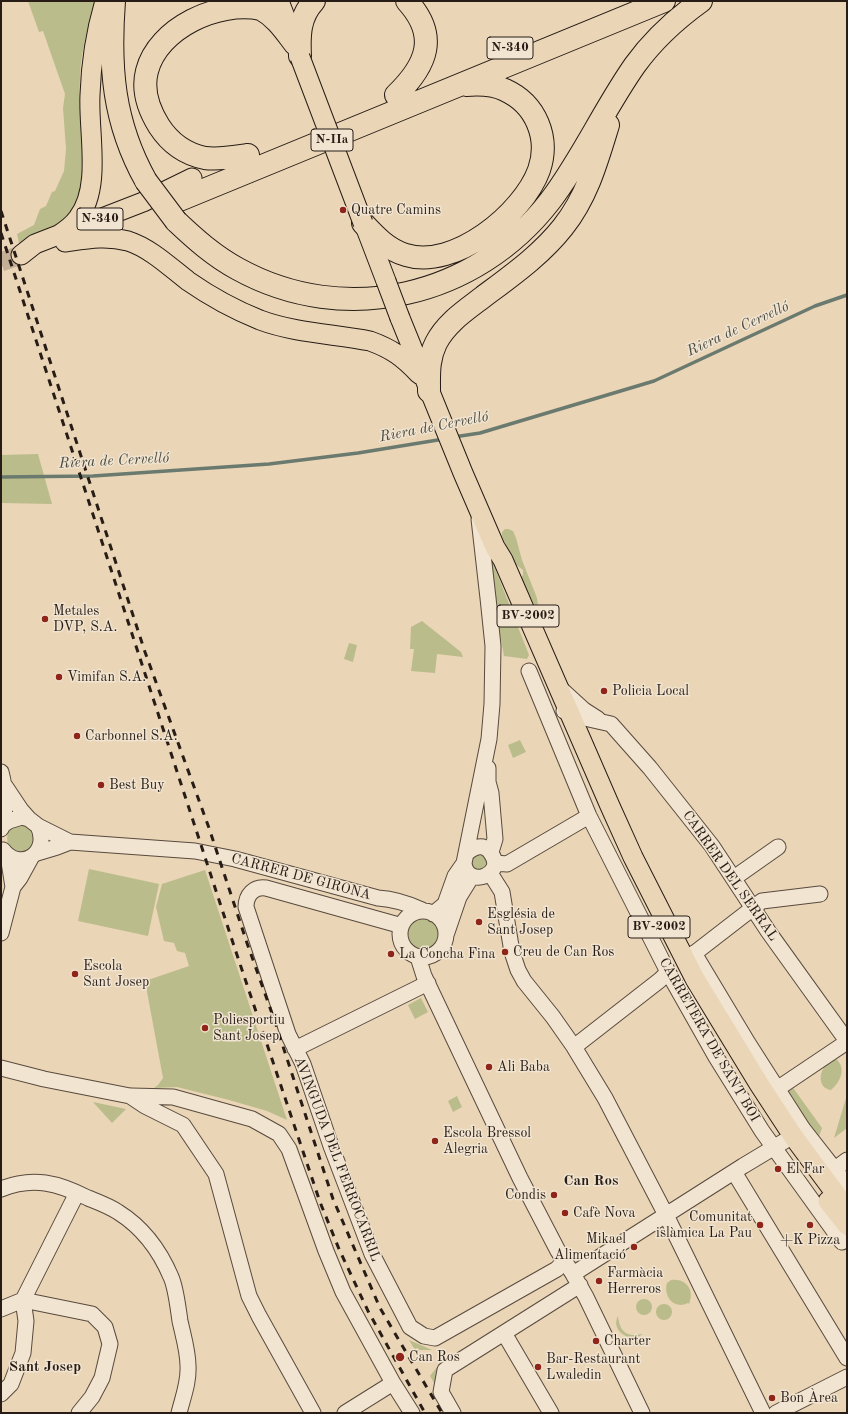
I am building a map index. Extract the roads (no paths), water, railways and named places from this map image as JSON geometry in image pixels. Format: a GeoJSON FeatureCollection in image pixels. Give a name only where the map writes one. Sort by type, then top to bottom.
{"type":"FeatureCollection","features":[{"type":"Feature","properties":{"kind":"highway"},"geometry":{"type":"LineString","coordinates":[[114,1],[111,44],[115,94],[121,122],[130,149],[146,181],[177,211],[199,243],[237,269],[258,279],[286,289],[325,298],[347,300],[385,298],[416,292],[452,278],[480,264],[499,252],[522,232],[538,215],[562,184],[636,64],[658,37],[675,20],[701,1]]}},
{"type":"Feature","properties":{"kind":"highway"},"geometry":{"type":"LineString","coordinates":[[298,50],[302,20],[314,1]]}},
{"type":"Feature","properties":{"kind":"highway"},"geometry":{"type":"LineString","coordinates":[[396,95],[408,84],[418,70],[426,49],[424,27],[415,9],[407,1]]}},
{"type":"Feature","properties":{"kind":"highway","name":"N-340"},"geometry":{"type":"LineString","coordinates":[[192,178],[624,1]]}},
{"type":"Feature","properties":{"kind":"highway","name":"N-340"},"geometry":{"type":"LineString","coordinates":[[177,211],[459,85],[664,1]]}},
{"type":"Feature","properties":{"kind":"highway"},"geometry":{"type":"LineString","coordinates":[[248,156],[207,158],[194,155],[183,150],[167,137],[160,128],[149,106],[146,95],[146,72],[150,61],[169,34],[190,16],[203,9],[227,3],[250,5],[268,14],[282,26],[298,50]]}},
{"type":"Feature","properties":{"kind":"highway"},"geometry":{"type":"LineString","coordinates":[[364,222],[374,235],[386,246],[406,256],[427,258],[459,250],[476,240],[497,224],[518,204],[527,192],[539,170],[542,160],[542,136],[535,115],[528,106],[504,89],[491,86],[459,85]]}},
{"type":"Feature","properties":{"kind":"highway"},"geometry":{"type":"LineString","coordinates":[[430,392],[429,372],[432,354],[436,344],[446,328],[544,248],[563,228],[577,208],[597,160],[616,95]]}},
{"type":"Feature","properties":{"kind":"main road"},"geometry":{"type":"LineString","coordinates":[[61,239],[78,219],[85,207],[90,190],[92,164],[90,105],[91,73],[97,34],[105,1]]}},
{"type":"Feature","properties":{"kind":"main road","name":"N-IIa"},"geometry":{"type":"LineString","coordinates":[[279,1],[400,318],[430,392]]}},
{"type":"Feature","properties":{"kind":"main road","name":"N-340"},"geometry":{"type":"LineString","coordinates":[[61,239],[192,178]]}},
{"type":"Feature","properties":{"kind":"main road","name":"N-340"},"geometry":{"type":"LineString","coordinates":[[61,239],[177,211]]}},
{"type":"Feature","properties":{"kind":"main road"},"geometry":{"type":"LineString","coordinates":[[61,239],[107,237],[129,241],[152,254],[209,294],[236,309],[261,320],[281,326],[320,334],[358,339],[381,345],[402,356],[430,392]]}},
{"type":"Feature","properties":{"kind":"main road","name":"BV-2002"},"geometry":{"type":"LineString","coordinates":[[430,392],[495,547],[503,560],[563,699],[681,962]]}},
{"type":"Feature","properties":{"kind":"main road","name":"BV-2002"},"geometry":{"type":"LineString","coordinates":[[563,699],[620,851],[643,898],[681,962],[717,1016],[784,1142],[804,1169],[845,1234]]}},
{"type":"Feature","properties":{"kind":"main road","name":"BV-2002"},"geometry":{"type":"LineString","coordinates":[[784,1142],[847,1209]]}},
{"type":"Feature","properties":{"kind":"street"},"geometry":{"type":"LineString","coordinates":[[477,506],[492,646],[492,704],[488,739],[465,858],[466,870],[472,876],[482,878],[492,863],[495,839],[491,792],[488,782],[488,739]]}},
{"type":"Feature","properties":{"kind":"street","name":"CARRETERA DE SANT BOI"},"geometry":{"type":"LineString","coordinates":[[529,671],[589,816],[681,962],[777,1089],[803,1129],[841,1165],[847,1185]]}},
{"type":"Feature","properties":{"kind":"street","name":"CARRER DEL SERRAL"},"geometry":{"type":"LineString","coordinates":[[563,699],[602,722],[611,724],[650,768],[712,846],[768,931],[847,1041]]}},
{"type":"Feature","properties":{"kind":"street"},"geometry":{"type":"LineString","coordinates":[[579,734],[602,722]]}},
{"type":"Feature","properties":{"kind":"street"},"geometry":{"type":"LineString","coordinates":[[3,779],[14,800],[41,832],[42,841],[13,887]]}},
{"type":"Feature","properties":{"kind":"street"},"geometry":{"type":"LineString","coordinates":[[2,826],[6,807],[3,779]]}},
{"type":"Feature","properties":{"kind":"street"},"geometry":{"type":"LineString","coordinates":[[492,863],[507,864],[589,816]]}},
{"type":"Feature","properties":{"kind":"street"},"geometry":{"type":"LineString","coordinates":[[2,826],[9,820],[22,817],[70,842]]}},
{"type":"Feature","properties":{"kind":"street"},"geometry":{"type":"LineString","coordinates":[[2,849],[17,859],[34,855],[70,842]]}},
{"type":"Feature","properties":{"kind":"street","name":"CARRER DE GIRONA"},"geometry":{"type":"LineString","coordinates":[[70,842],[195,851],[225,856],[378,898],[391,899],[427,912]]}},
{"type":"Feature","properties":{"kind":"street"},"geometry":{"type":"LineString","coordinates":[[642,1413],[576,1280],[561,1265],[424,976],[418,957],[407,950],[403,945],[398,928],[410,916],[427,912],[445,904],[450,894],[455,876],[465,858],[473,848],[478,847],[487,849],[502,892],[512,952],[518,970],[524,981],[553,1017],[574,1047],[605,1098],[666,1216],[763,1413]]}},
{"type":"Feature","properties":{"kind":"street"},"geometry":{"type":"LineString","coordinates":[[734,878],[778,847]]}},
{"type":"Feature","properties":{"kind":"street"},"geometry":{"type":"LineString","coordinates":[[1,933],[13,887],[10,867],[2,849]]}},
{"type":"Feature","properties":{"kind":"street"},"geometry":{"type":"LineString","coordinates":[[418,957],[431,955],[442,948],[459,897],[472,876]]}},
{"type":"Feature","properties":{"kind":"street","name":"CARRER DE GIRONA"},"geometry":{"type":"LineString","coordinates":[[251,893],[256,888],[266,888],[398,928]]}},
{"type":"Feature","properties":{"kind":"street","name":"AVINGUDA DEL FERROCARRIL"},"geometry":{"type":"LineString","coordinates":[[251,893],[246,907],[288,1034],[303,1064],[333,1152],[372,1254],[410,1327],[424,1336],[435,1338],[561,1265]]}},
{"type":"Feature","properties":{"kind":"street"},"geometry":{"type":"LineString","coordinates":[[574,1047],[681,962],[762,901],[820,894]]}},
{"type":"Feature","properties":{"kind":"street","name":"CARRER DE GIRONA"},"geometry":{"type":"LineString","coordinates":[[378,898],[398,928]]}},
{"type":"Feature","properties":{"kind":"street"},"geometry":{"type":"LineString","coordinates":[[427,912],[442,921],[446,935]]}},
{"type":"Feature","properties":{"kind":"street"},"geometry":{"type":"LineString","coordinates":[[295,1049],[428,983]]}},
{"type":"Feature","properties":{"kind":"street"},"geometry":{"type":"LineString","coordinates":[[777,1089],[847,1041]]}},
{"type":"Feature","properties":{"kind":"street"},"geometry":{"type":"LineString","coordinates":[[2,1069],[44,1080],[130,1096],[173,1097],[252,1119],[279,1134],[289,1149],[326,1251],[343,1292],[393,1383],[412,1413]]}},
{"type":"Feature","properties":{"kind":"street"},"geometry":{"type":"LineString","coordinates":[[130,1096],[145,1106],[183,1125],[216,1174],[249,1296],[313,1413]]}},
{"type":"Feature","properties":{"kind":"street"},"geometry":{"type":"LineString","coordinates":[[183,1125],[190,1113],[203,1106]]}},
{"type":"Feature","properties":{"kind":"street"},"geometry":{"type":"LineString","coordinates":[[453,1413],[441,1392],[445,1370],[504,1333],[666,1216],[784,1142]]}},
{"type":"Feature","properties":{"kind":"street"},"geometry":{"type":"LineString","coordinates":[[734,1172],[847,1358]]}},
{"type":"Feature","properties":{"kind":"street"},"geometry":{"type":"LineString","coordinates":[[1,1189],[13,1184],[28,1182],[51,1183],[118,1212],[144,1233],[157,1250],[172,1278],[188,1365],[187,1385],[179,1413]]}},
{"type":"Feature","properties":{"kind":"street"},"geometry":{"type":"LineString","coordinates":[[1,1394],[11,1384],[23,1353],[26,1321],[23,1300],[77,1193]]}},
{"type":"Feature","properties":{"kind":"street"},"geometry":{"type":"LineString","coordinates":[[1,1309],[23,1300],[92,1314],[105,1327],[110,1344],[102,1378],[92,1397],[79,1413]]}},
{"type":"Feature","properties":{"kind":"street"},"geometry":{"type":"LineString","coordinates":[[504,1333],[551,1413]]}},
{"type":"Feature","properties":{"kind":"street"},"geometry":{"type":"LineString","coordinates":[[776,1413],[847,1377]]}},
{"type":"Feature","properties":{"kind":"street"},"geometry":{"type":"LineString","coordinates":[[344,1413],[393,1383]]}},
{"type":"Feature","properties":{"kind":"waterway","name":"Riera de Cervelló"},"geometry":{"type":"LineString","coordinates":[[454,437],[480,433],[654,381],[815,306],[847,295]]}},
{"type":"Feature","properties":{"kind":"waterway","name":"Riera de Cervelló"},"geometry":{"type":"LineString","coordinates":[[1,477],[93,476],[269,464],[358,453],[444,439]]}},
{"type":"Feature","properties":{"kind":"tunnel"},"geometry":{"type":"LineString","coordinates":[[1,262],[21,255]]}},
{"type":"Feature","properties":{"kind":"railway"},"geometry":{"type":"LineString","coordinates":[[1,211],[145,652],[209,828],[333,1199],[380,1308],[442,1413]]}},
{"type":"Feature","properties":{"kind":"railway"},"geometry":{"type":"LineString","coordinates":[[1,233],[235,949],[320,1202],[339,1249],[368,1311],[425,1413]]}},
{"type":"Feature","properties":{"kind":"place","name":"Quatre Camins"},"geometry":{"type":"Point","coordinates":[343,210]}},
{"type":"Feature","properties":{"kind":"place","name":"Metales DVP, S.A."},"geometry":{"type":"Point","coordinates":[45,619]}},
{"type":"Feature","properties":{"kind":"place","name":"Vimifan S.A."},"geometry":{"type":"Point","coordinates":[59,677]}},
{"type":"Feature","properties":{"kind":"place","name":"Policia Local"},"geometry":{"type":"Point","coordinates":[604,691]}},
{"type":"Feature","properties":{"kind":"place","name":"Carbonnel S.A."},"geometry":{"type":"Point","coordinates":[77,736]}},
{"type":"Feature","properties":{"kind":"place","name":"Best Buy"},"geometry":{"type":"Point","coordinates":[101,785]}},
{"type":"Feature","properties":{"kind":"place","name":"Església de Sant Josep"},"geometry":{"type":"Point","coordinates":[479,922]}},
{"type":"Feature","properties":{"kind":"place","name":"Creu de Can Ros"},"geometry":{"type":"Point","coordinates":[505,952]}},
{"type":"Feature","properties":{"kind":"place","name":"La Concha Fina"},"geometry":{"type":"Point","coordinates":[391,954]}},
{"type":"Feature","properties":{"kind":"place","name":"Escola Sant Josep"},"geometry":{"type":"Point","coordinates":[75,974]}},
{"type":"Feature","properties":{"kind":"place","name":"Poliesportiu Sant Josep"},"geometry":{"type":"Point","coordinates":[205,1028]}},
{"type":"Feature","properties":{"kind":"place","name":"Ali Baba"},"geometry":{"type":"Point","coordinates":[489,1067]}},
{"type":"Feature","properties":{"kind":"place","name":"Escola Bressol Alegria"},"geometry":{"type":"Point","coordinates":[435,1141]}},
{"type":"Feature","properties":{"kind":"place","name":"El Far"},"geometry":{"type":"Point","coordinates":[778,1169]}},
{"type":"Feature","properties":{"kind":"place","name":"Condis"},"geometry":{"type":"Point","coordinates":[554,1195]}},
{"type":"Feature","properties":{"kind":"place","name":"Cafè Nova"},"geometry":{"type":"Point","coordinates":[565,1213]}},
{"type":"Feature","properties":{"kind":"place","name":"Comunitat islàmica La Pau"},"geometry":{"type":"Point","coordinates":[760,1225]}},
{"type":"Feature","properties":{"kind":"place","name":"+K Pizza"},"geometry":{"type":"Point","coordinates":[810,1225]}},
{"type":"Feature","properties":{"kind":"place","name":"Mikael Alimentació"},"geometry":{"type":"Point","coordinates":[634,1247]}},
{"type":"Feature","properties":{"kind":"place","name":"Farmàcia Herreros"},"geometry":{"type":"Point","coordinates":[599,1281]}},
{"type":"Feature","properties":{"kind":"place","name":"Charter"},"geometry":{"type":"Point","coordinates":[596,1341]}},
{"type":"Feature","properties":{"kind":"place","name":"Can Ros"},"geometry":{"type":"Point","coordinates":[400,1357]}},
{"type":"Feature","properties":{"kind":"place","name":"Bar-Restaurant Lwaledin"},"geometry":{"type":"Point","coordinates":[538,1367]}},
{"type":"Feature","properties":{"kind":"place","name":"Bon Àrea"},"geometry":{"type":"Point","coordinates":[772,1398]}},
{"type":"Feature","properties":{"kind":"district","name":"Can Ros"},"geometry":{"type":"Point","coordinates":[591,1181]}},
{"type":"Feature","properties":{"kind":"district","name":"Sant Josep"},"geometry":{"type":"Point","coordinates":[45,1367]}}]}
